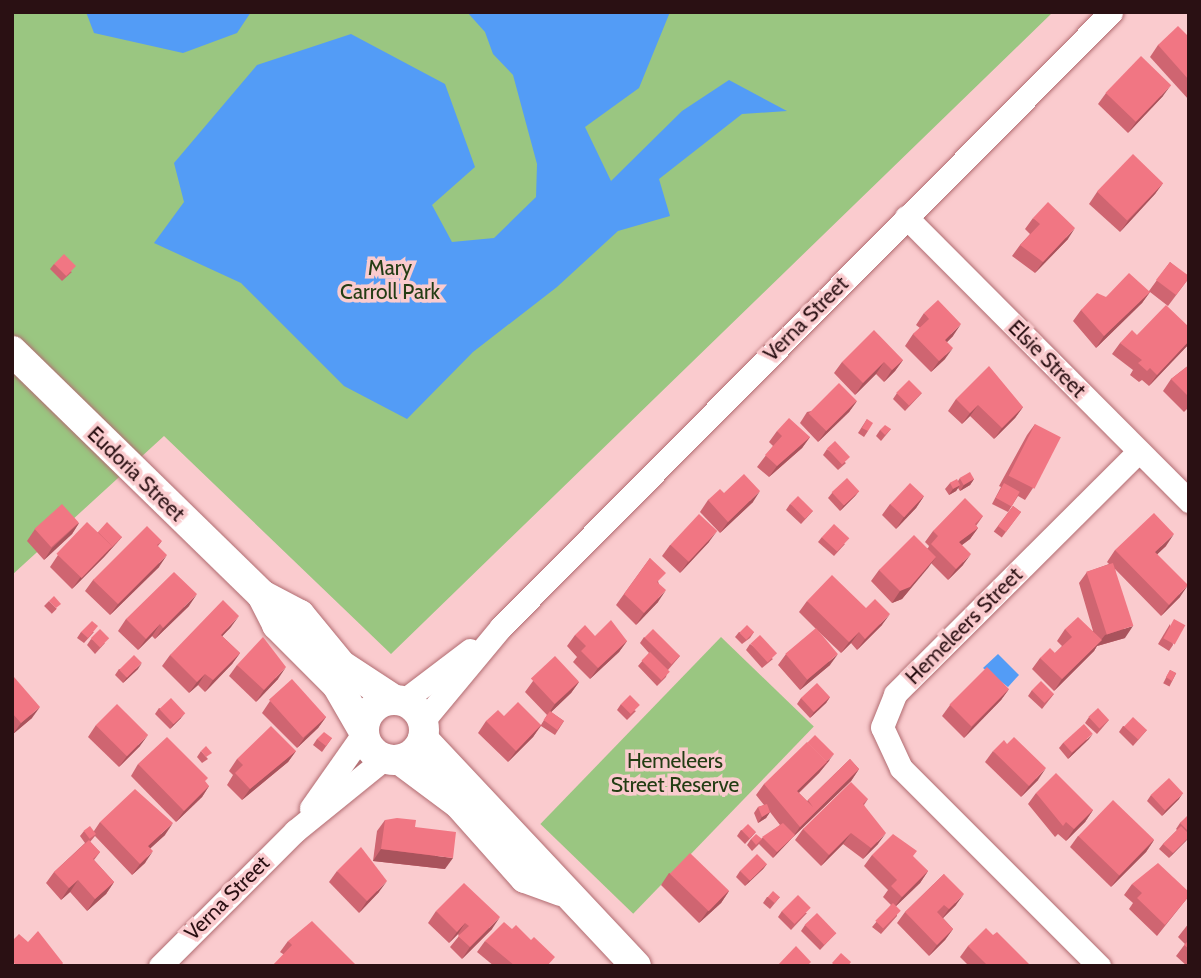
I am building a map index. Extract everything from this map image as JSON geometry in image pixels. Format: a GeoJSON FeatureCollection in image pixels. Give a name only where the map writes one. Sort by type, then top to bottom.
{"type":"FeatureCollection","features":[{"type":"Feature","properties":{"kind":"street","name":"Verna Street"},"geometry":{"type":"LineString","coordinates":[[410,715],[501,627],[1111,12]]}},
{"type":"Feature","properties":{"kind":"street","name":"Elsie Street"},"geometry":{"type":"LineString","coordinates":[[906,217],[1189,501]]}},
{"type":"Feature","properties":{"kind":"street","name":"Eudoria Street"},"geometry":{"type":"LineString","coordinates":[[12,351],[262,595],[300,615],[341,665],[410,715],[561,891],[636,966]]}},
{"type":"Feature","properties":{"kind":"street","name":"Hemeleers Street"},"geometry":{"type":"LineString","coordinates":[[1099,966],[901,768],[882,727],[895,694],[1139,451]]}},
{"type":"Feature","properties":{"kind":"street","name":"Eudoria Street"},"geometry":{"type":"LineString","coordinates":[[262,595],[276,625],[337,685],[363,732]]}},
{"type":"Feature","properties":{"kind":"street"},"geometry":{"type":"LineString","coordinates":[[378,704],[410,715],[414,753],[392,760],[374,754],[363,732],[367,715],[378,704]]}},
{"type":"Feature","properties":{"kind":"street","name":"Verna Street"},"geometry":{"type":"LineString","coordinates":[[295,831],[363,732]]}},
{"type":"Feature","properties":{"kind":"street","name":"Verna Street"},"geometry":{"type":"LineString","coordinates":[[160,966],[295,831],[392,760]]}},
{"type":"Feature","properties":{"kind":"street","name":"Eudoria Street"},"geometry":{"type":"LineString","coordinates":[[392,760],[459,804],[525,878],[561,891]]}},
{"type":"Feature","properties":{"kind":"green space","name":"Mary Carroll Park"},"geometry":{"type":"Polygon","coordinates":[[[12,12],[1053,12],[391,654],[164,436],[12,575],[12,12]]]}},
{"type":"Feature","properties":{"kind":"green space","name":"Hemeleers Street Reserve"},"geometry":{"type":"Polygon","coordinates":[[[721,637],[814,727],[633,914],[540,824],[721,637]]]}},
{"type":"Feature","properties":{"kind":"water"},"geometry":{"type":"Polygon","coordinates":[[[86,12],[251,12],[237,33],[183,53],[94,33],[86,12]]]}},
{"type":"Feature","properties":{"kind":"water"},"geometry":{"type":"Polygon","coordinates":[[[467,12],[670,12],[639,88],[585,127],[611,181],[682,111],[729,80],[787,111],[742,114],[659,179],[670,216],[618,231],[557,287],[473,352],[407,419],[344,386],[241,283],[154,243],[184,202],[174,163],[257,65],[351,34],[445,84],[475,167],[432,205],[452,242],[494,238],[536,197],[537,164],[513,75],[493,54],[485,32],[467,12]]]}},
{"type":"Feature","properties":{"kind":"water"},"geometry":{"type":"Polygon","coordinates":[[[998,654],[1019,675],[1008,687],[983,668],[998,654]]]}},
{"type":"Feature","properties":{"kind":"building"},"geometry":{"type":"Polygon","coordinates":[[[1178,26],[1189,37],[1189,80],[1158,45],[1178,26]]]}},
{"type":"Feature","properties":{"kind":"building"},"geometry":{"type":"Polygon","coordinates":[[[1141,56],[1171,85],[1136,122],[1106,93],[1141,56]]]}},
{"type":"Feature","properties":{"kind":"building"},"geometry":{"type":"Polygon","coordinates":[[[1133,154],[1163,183],[1127,221],[1097,191],[1133,154]]]}},
{"type":"Feature","properties":{"kind":"building"},"geometry":{"type":"Polygon","coordinates":[[[1048,202],[1075,228],[1043,262],[1020,245],[1040,224],[1033,218],[1048,202]]]}},
{"type":"Feature","properties":{"kind":"building"},"geometry":{"type":"Polygon","coordinates":[[[64,254],[76,266],[66,276],[54,264],[64,254]]]}},
{"type":"Feature","properties":{"kind":"building"},"geometry":{"type":"Polygon","coordinates":[[[1170,262],[1189,276],[1176,295],[1156,280],[1170,262]]]}},
{"type":"Feature","properties":{"kind":"building"},"geometry":{"type":"Polygon","coordinates":[[[1129,273],[1150,292],[1104,336],[1081,310],[1097,293],[1106,297],[1129,273]]]}},
{"type":"Feature","properties":{"kind":"building"},"geometry":{"type":"Polygon","coordinates":[[[938,300],[961,324],[945,340],[953,348],[939,361],[913,334],[929,319],[924,313],[938,300]]]}},
{"type":"Feature","properties":{"kind":"building"},"geometry":{"type":"Polygon","coordinates":[[[1166,305],[1189,327],[1189,341],[1157,375],[1150,368],[1147,371],[1138,363],[1142,360],[1120,343],[1132,330],[1137,335],[1166,305]]]}},
{"type":"Feature","properties":{"kind":"building"},"geometry":{"type":"Polygon","coordinates":[[[874,330],[903,360],[892,370],[884,362],[863,383],[842,362],[874,330]]]}},
{"type":"Feature","properties":{"kind":"building"},"geometry":{"type":"Polygon","coordinates":[[[1189,365],[1189,397],[1171,379],[1189,365]]]}},
{"type":"Feature","properties":{"kind":"building"},"geometry":{"type":"Polygon","coordinates":[[[989,366],[1023,407],[1002,428],[978,405],[970,413],[956,399],[989,366]]]}},
{"type":"Feature","properties":{"kind":"building"},"geometry":{"type":"Polygon","coordinates":[[[909,380],[922,393],[909,405],[896,393],[909,380]]]}},
{"type":"Feature","properties":{"kind":"building"},"geometry":{"type":"Polygon","coordinates":[[[839,383],[857,401],[826,431],[809,413],[839,383]]]}},
{"type":"Feature","properties":{"kind":"building"},"geometry":{"type":"Polygon","coordinates":[[[789,418],[810,437],[777,466],[765,455],[782,436],[777,431],[789,418]]]}},
{"type":"Feature","properties":{"kind":"building"},"geometry":{"type":"Polygon","coordinates":[[[867,419],[873,423],[868,431],[862,428],[867,419]]]}},
{"type":"Feature","properties":{"kind":"building"},"geometry":{"type":"Polygon","coordinates":[[[1035,424],[1061,437],[1035,489],[1009,476],[1035,424]]]}},
{"type":"Feature","properties":{"kind":"building"},"geometry":{"type":"Polygon","coordinates":[[[885,425],[891,429],[885,435],[880,430],[885,425]]]}},
{"type":"Feature","properties":{"kind":"building"},"geometry":{"type":"Polygon","coordinates":[[[835,441],[850,457],[842,465],[827,449],[835,441]]]}},
{"type":"Feature","properties":{"kind":"building"},"geometry":{"type":"Polygon","coordinates":[[[970,472],[974,479],[964,485],[960,478],[970,472]]]}},
{"type":"Feature","properties":{"kind":"building"},"geometry":{"type":"Polygon","coordinates":[[[744,474],[760,491],[728,522],[708,500],[720,489],[724,493],[744,474]]]}},
{"type":"Feature","properties":{"kind":"building"},"geometry":{"type":"Polygon","coordinates":[[[847,478],[859,491],[844,505],[832,492],[847,478]]]}},
{"type":"Feature","properties":{"kind":"building"},"geometry":{"type":"Polygon","coordinates":[[[957,479],[960,485],[953,489],[950,483],[957,479]]]}},
{"type":"Feature","properties":{"kind":"building"},"geometry":{"type":"Polygon","coordinates":[[[910,483],[924,496],[904,517],[890,504],[910,483]]]}},
{"type":"Feature","properties":{"kind":"building"},"geometry":{"type":"Polygon","coordinates":[[[1004,483],[1020,492],[1012,507],[996,498],[1004,483]]]}},
{"type":"Feature","properties":{"kind":"building"},"geometry":{"type":"Polygon","coordinates":[[[798,496],[813,511],[805,519],[790,504],[798,496]]]}},
{"type":"Feature","properties":{"kind":"building"},"geometry":{"type":"Polygon","coordinates":[[[965,498],[983,516],[975,524],[978,528],[959,542],[971,554],[956,569],[931,544],[938,536],[933,531],[965,498]]]}},
{"type":"Feature","properties":{"kind":"building"},"geometry":{"type":"Polygon","coordinates":[[[62,504],[79,523],[51,547],[35,529],[62,504]]]}},
{"type":"Feature","properties":{"kind":"building"},"geometry":{"type":"Polygon","coordinates":[[[1013,506],[1021,512],[1006,532],[998,526],[1013,506]]]}},
{"type":"Feature","properties":{"kind":"building"},"geometry":{"type":"Polygon","coordinates":[[[1154,513],[1174,534],[1155,552],[1188,585],[1169,605],[1115,550],[1154,513]]]}},
{"type":"Feature","properties":{"kind":"building"},"geometry":{"type":"Polygon","coordinates":[[[699,514],[717,531],[689,562],[670,545],[699,514]]]}},
{"type":"Feature","properties":{"kind":"building"},"geometry":{"type":"Polygon","coordinates":[[[87,522],[112,546],[82,578],[56,554],[87,522]]]}},
{"type":"Feature","properties":{"kind":"building"},"geometry":{"type":"Polygon","coordinates":[[[107,522],[122,537],[110,549],[112,546],[98,532],[107,522]]]}},
{"type":"Feature","properties":{"kind":"building"},"geometry":{"type":"Polygon","coordinates":[[[834,524],[849,538],[837,551],[822,537],[834,524]]]}},
{"type":"Feature","properties":{"kind":"building"},"geometry":{"type":"Polygon","coordinates":[[[147,526],[162,541],[157,545],[167,555],[118,604],[93,580],[147,526]]]}},
{"type":"Feature","properties":{"kind":"building"},"geometry":{"type":"Polygon","coordinates":[[[914,535],[936,557],[910,587],[900,591],[879,570],[914,535]]]}},
{"type":"Feature","properties":{"kind":"building"},"geometry":{"type":"Polygon","coordinates":[[[650,558],[666,573],[657,582],[666,590],[644,613],[624,594],[650,558]]]}},
{"type":"Feature","properties":{"kind":"building"},"geometry":{"type":"Polygon","coordinates":[[[1113,563],[1133,626],[1107,634],[1086,572],[1113,563]]]}},
{"type":"Feature","properties":{"kind":"building"},"geometry":{"type":"Polygon","coordinates":[[[174,572],[197,594],[163,628],[160,624],[146,639],[126,619],[174,572]]]}},
{"type":"Feature","properties":{"kind":"building"},"geometry":{"type":"Polygon","coordinates":[[[832,575],[866,608],[875,599],[890,614],[865,639],[859,632],[849,642],[807,601],[832,575]]]}},
{"type":"Feature","properties":{"kind":"building"},"geometry":{"type":"Polygon","coordinates":[[[54,596],[61,604],[56,608],[49,601],[54,596]]]}},
{"type":"Feature","properties":{"kind":"building"},"geometry":{"type":"Polygon","coordinates":[[[223,600],[239,616],[221,635],[240,653],[213,680],[205,674],[197,682],[170,655],[223,600]]]}},
{"type":"Feature","properties":{"kind":"building"},"geometry":{"type":"Polygon","coordinates":[[[1078,617],[1102,640],[1062,679],[1040,658],[1050,648],[1055,653],[1072,637],[1065,629],[1078,617]]]}},
{"type":"Feature","properties":{"kind":"building"},"geometry":{"type":"Polygon","coordinates":[[[1174,619],[1185,625],[1175,645],[1163,638],[1174,619]]]}},
{"type":"Feature","properties":{"kind":"building"},"geometry":{"type":"Polygon","coordinates":[[[611,620],[627,641],[598,668],[581,651],[586,646],[575,635],[585,625],[595,636],[611,620]]]}},
{"type":"Feature","properties":{"kind":"building"},"geometry":{"type":"Polygon","coordinates":[[[92,621],[98,626],[88,638],[81,632],[92,621]]]}},
{"type":"Feature","properties":{"kind":"building"},"geometry":{"type":"Polygon","coordinates":[[[747,625],[754,632],[746,640],[739,633],[747,625]]]}},
{"type":"Feature","properties":{"kind":"building"},"geometry":{"type":"Polygon","coordinates":[[[816,628],[838,654],[807,680],[785,654],[816,628]]]}},
{"type":"Feature","properties":{"kind":"building"},"geometry":{"type":"Polygon","coordinates":[[[100,629],[109,638],[100,647],[91,638],[100,629]]]}},
{"type":"Feature","properties":{"kind":"building"},"geometry":{"type":"Polygon","coordinates":[[[653,629],[680,656],[671,664],[645,637],[653,629]]]}},
{"type":"Feature","properties":{"kind":"building"},"geometry":{"type":"Polygon","coordinates":[[[760,635],[777,653],[768,662],[750,644],[760,635]]]}},
{"type":"Feature","properties":{"kind":"building"},"geometry":{"type":"Polygon","coordinates":[[[263,637],[286,667],[264,690],[237,665],[263,637]]]}},
{"type":"Feature","properties":{"kind":"building"},"geometry":{"type":"Polygon","coordinates":[[[650,652],[670,672],[661,680],[642,660],[650,652]]]}},
{"type":"Feature","properties":{"kind":"building"},"geometry":{"type":"Polygon","coordinates":[[[134,655],[142,663],[127,678],[119,670],[134,655]]]}},
{"type":"Feature","properties":{"kind":"building"},"geometry":{"type":"Polygon","coordinates":[[[555,656],[579,682],[555,704],[531,679],[555,656]]]}},
{"type":"Feature","properties":{"kind":"building"},"geometry":{"type":"Polygon","coordinates":[[[987,667],[1009,689],[971,726],[950,704],[987,667]]]}},
{"type":"Feature","properties":{"kind":"building"},"geometry":{"type":"Polygon","coordinates":[[[1170,670],[1176,673],[1172,681],[1166,677],[1170,670]]]}},
{"type":"Feature","properties":{"kind":"building"},"geometry":{"type":"Polygon","coordinates":[[[14,677],[40,707],[21,723],[12,713],[14,677]]]}},
{"type":"Feature","properties":{"kind":"building"},"geometry":{"type":"Polygon","coordinates":[[[292,679],[326,717],[303,738],[269,700],[292,679]]]}},
{"type":"Feature","properties":{"kind":"building"},"geometry":{"type":"Polygon","coordinates":[[[1041,681],[1054,694],[1045,703],[1032,690],[1041,681]]]}},
{"type":"Feature","properties":{"kind":"building"},"geometry":{"type":"Polygon","coordinates":[[[817,683],[830,697],[814,712],[801,698],[817,683]]]}},
{"type":"Feature","properties":{"kind":"building"},"geometry":{"type":"Polygon","coordinates":[[[630,695],[640,705],[631,714],[621,704],[630,695]]]}},
{"type":"Feature","properties":{"kind":"building"},"geometry":{"type":"Polygon","coordinates":[[[171,698],[185,713],[174,724],[159,709],[171,698]]]}},
{"type":"Feature","properties":{"kind":"building"},"geometry":{"type":"Polygon","coordinates":[[[518,702],[541,725],[516,751],[486,721],[498,710],[504,716],[518,702]]]}},
{"type":"Feature","properties":{"kind":"building"},"geometry":{"type":"Polygon","coordinates":[[[117,704],[148,735],[127,756],[96,725],[117,704]]]}},
{"type":"Feature","properties":{"kind":"building"},"geometry":{"type":"Polygon","coordinates":[[[1098,708],[1109,720],[1099,729],[1088,717],[1098,708]]]}},
{"type":"Feature","properties":{"kind":"building"},"geometry":{"type":"Polygon","coordinates":[[[550,711],[564,721],[557,730],[544,720],[550,711]]]}},
{"type":"Feature","properties":{"kind":"building"},"geometry":{"type":"Polygon","coordinates":[[[1133,717],[1147,730],[1138,739],[1124,727],[1133,717]]]}},
{"type":"Feature","properties":{"kind":"building"},"geometry":{"type":"Polygon","coordinates":[[[1084,724],[1093,734],[1072,752],[1063,743],[1084,724]]]}},
{"type":"Feature","properties":{"kind":"building"},"geometry":{"type":"Polygon","coordinates":[[[271,726],[296,751],[250,789],[235,773],[243,765],[237,759],[271,726]]]}},
{"type":"Feature","properties":{"kind":"building"},"geometry":{"type":"Polygon","coordinates":[[[324,732],[332,738],[326,746],[317,739],[324,732]]]}},
{"type":"Feature","properties":{"kind":"building"},"geometry":{"type":"Polygon","coordinates":[[[815,735],[834,754],[826,762],[807,743],[815,735]]]}},
{"type":"Feature","properties":{"kind":"building"},"geometry":{"type":"Polygon","coordinates":[[[167,737],[208,778],[205,781],[209,786],[184,811],[138,764],[167,737]]]}},
{"type":"Feature","properties":{"kind":"building"},"geometry":{"type":"Polygon","coordinates":[[[1014,737],[1046,768],[1029,786],[993,751],[1004,740],[1007,744],[1014,737]]]}},
{"type":"Feature","properties":{"kind":"building"},"geometry":{"type":"Polygon","coordinates":[[[807,742],[827,762],[797,791],[813,807],[808,800],[850,759],[859,769],[800,827],[764,784],[807,742]]]}},
{"type":"Feature","properties":{"kind":"building"},"geometry":{"type":"Polygon","coordinates":[[[206,746],[212,753],[206,757],[201,751],[206,746]]]}},
{"type":"Feature","properties":{"kind":"building"},"geometry":{"type":"Polygon","coordinates":[[[1056,773],[1093,810],[1074,829],[1066,822],[1063,826],[1036,793],[1056,773]]]}},
{"type":"Feature","properties":{"kind":"building"},"geometry":{"type":"Polygon","coordinates":[[[1169,778],[1183,793],[1165,810],[1151,795],[1169,778]]]}},
{"type":"Feature","properties":{"kind":"building"},"geometry":{"type":"Polygon","coordinates":[[[851,782],[868,799],[863,804],[886,833],[871,848],[851,833],[829,855],[803,829],[851,782]]]}},
{"type":"Feature","properties":{"kind":"building"},"geometry":{"type":"Polygon","coordinates":[[[135,789],[173,823],[148,846],[153,851],[140,864],[100,822],[135,789]]]}},
{"type":"Feature","properties":{"kind":"building"},"geometry":{"type":"Polygon","coordinates":[[[1113,800],[1154,840],[1119,876],[1078,836],[1113,800]]]}},
{"type":"Feature","properties":{"kind":"building"},"geometry":{"type":"Polygon","coordinates":[[[767,804],[770,812],[762,817],[758,807],[767,804]]]}},
{"type":"Feature","properties":{"kind":"building"},"geometry":{"type":"Polygon","coordinates":[[[1189,816],[1189,832],[1180,823],[1189,816]]]}},
{"type":"Feature","properties":{"kind":"building"},"geometry":{"type":"Polygon","coordinates":[[[385,820],[416,820],[415,827],[456,832],[453,858],[381,849],[385,820]]]}},
{"type":"Feature","properties":{"kind":"building"},"geometry":{"type":"Polygon","coordinates":[[[783,823],[795,835],[777,852],[762,837],[783,823]]]}},
{"type":"Feature","properties":{"kind":"building"},"geometry":{"type":"Polygon","coordinates":[[[748,824],[756,832],[749,838],[742,830],[748,824]]]}},
{"type":"Feature","properties":{"kind":"building"},"geometry":{"type":"Polygon","coordinates":[[[90,826],[96,834],[90,839],[84,831],[90,826]]]}},
{"type":"Feature","properties":{"kind":"building"},"geometry":{"type":"Polygon","coordinates":[[[1181,826],[1189,837],[1173,853],[1163,844],[1181,826]]]}},
{"type":"Feature","properties":{"kind":"building"},"geometry":{"type":"Polygon","coordinates":[[[756,834],[762,839],[756,845],[751,839],[756,834]]]}},
{"type":"Feature","properties":{"kind":"building"},"geometry":{"type":"Polygon","coordinates":[[[893,834],[917,851],[913,856],[928,871],[902,897],[891,886],[897,880],[872,855],[893,834]]]}},
{"type":"Feature","properties":{"kind":"building"},"geometry":{"type":"Polygon","coordinates":[[[89,840],[100,852],[93,859],[114,882],[95,899],[78,880],[69,888],[54,872],[89,840]]]}},
{"type":"Feature","properties":{"kind":"building"},"geometry":{"type":"Polygon","coordinates":[[[361,847],[387,881],[367,901],[337,871],[361,847]]]}},
{"type":"Feature","properties":{"kind":"building"},"geometry":{"type":"Polygon","coordinates":[[[690,853],[729,891],[709,911],[670,874],[690,853]]]}},
{"type":"Feature","properties":{"kind":"building"},"geometry":{"type":"Polygon","coordinates":[[[757,854],[767,864],[750,881],[740,871],[757,854]]]}},
{"type":"Feature","properties":{"kind":"building"},"geometry":{"type":"Polygon","coordinates":[[[1158,863],[1189,892],[1189,896],[1165,925],[1137,898],[1142,893],[1132,884],[1158,863]]]}},
{"type":"Feature","properties":{"kind":"building"},"geometry":{"type":"Polygon","coordinates":[[[944,874],[964,894],[949,909],[944,905],[937,912],[953,929],[937,945],[905,912],[944,874]]]}},
{"type":"Feature","properties":{"kind":"building"},"geometry":{"type":"Polygon","coordinates":[[[464,883],[500,917],[470,947],[458,936],[469,926],[465,923],[457,932],[436,911],[464,883]]]}},
{"type":"Feature","properties":{"kind":"building"},"geometry":{"type":"Polygon","coordinates":[[[773,891],[780,897],[775,903],[768,897],[773,891]]]}},
{"type":"Feature","properties":{"kind":"building"},"geometry":{"type":"Polygon","coordinates":[[[798,895],[811,908],[794,924],[782,911],[798,895]]]}},
{"type":"Feature","properties":{"kind":"building"},"geometry":{"type":"Polygon","coordinates":[[[893,903],[901,911],[883,928],[875,921],[893,903]]]}},
{"type":"Feature","properties":{"kind":"building"},"geometry":{"type":"Polygon","coordinates":[[[817,913],[836,933],[824,945],[805,925],[817,913]]]}},
{"type":"Feature","properties":{"kind":"building"},"geometry":{"type":"Polygon","coordinates":[[[312,921],[357,966],[272,966],[292,945],[288,941],[312,921]]]}},
{"type":"Feature","properties":{"kind":"building"},"geometry":{"type":"Polygon","coordinates":[[[504,922],[512,929],[516,925],[531,940],[534,937],[555,957],[547,966],[515,966],[485,941],[504,922]]]}},
{"type":"Feature","properties":{"kind":"building"},"geometry":{"type":"Polygon","coordinates":[[[986,928],[993,935],[997,932],[1031,966],[988,966],[968,946],[986,928]]]}},
{"type":"Feature","properties":{"kind":"building"},"geometry":{"type":"Polygon","coordinates":[[[38,931],[63,963],[61,966],[17,966],[12,961],[12,941],[19,934],[28,942],[38,931]]]}},
{"type":"Feature","properties":{"kind":"building"},"geometry":{"type":"Polygon","coordinates":[[[796,946],[811,962],[807,966],[777,966],[796,946]]]}},
{"type":"Feature","properties":{"kind":"building"},"geometry":{"type":"Polygon","coordinates":[[[841,953],[851,962],[848,966],[835,966],[832,963],[841,953]]]}}]}
